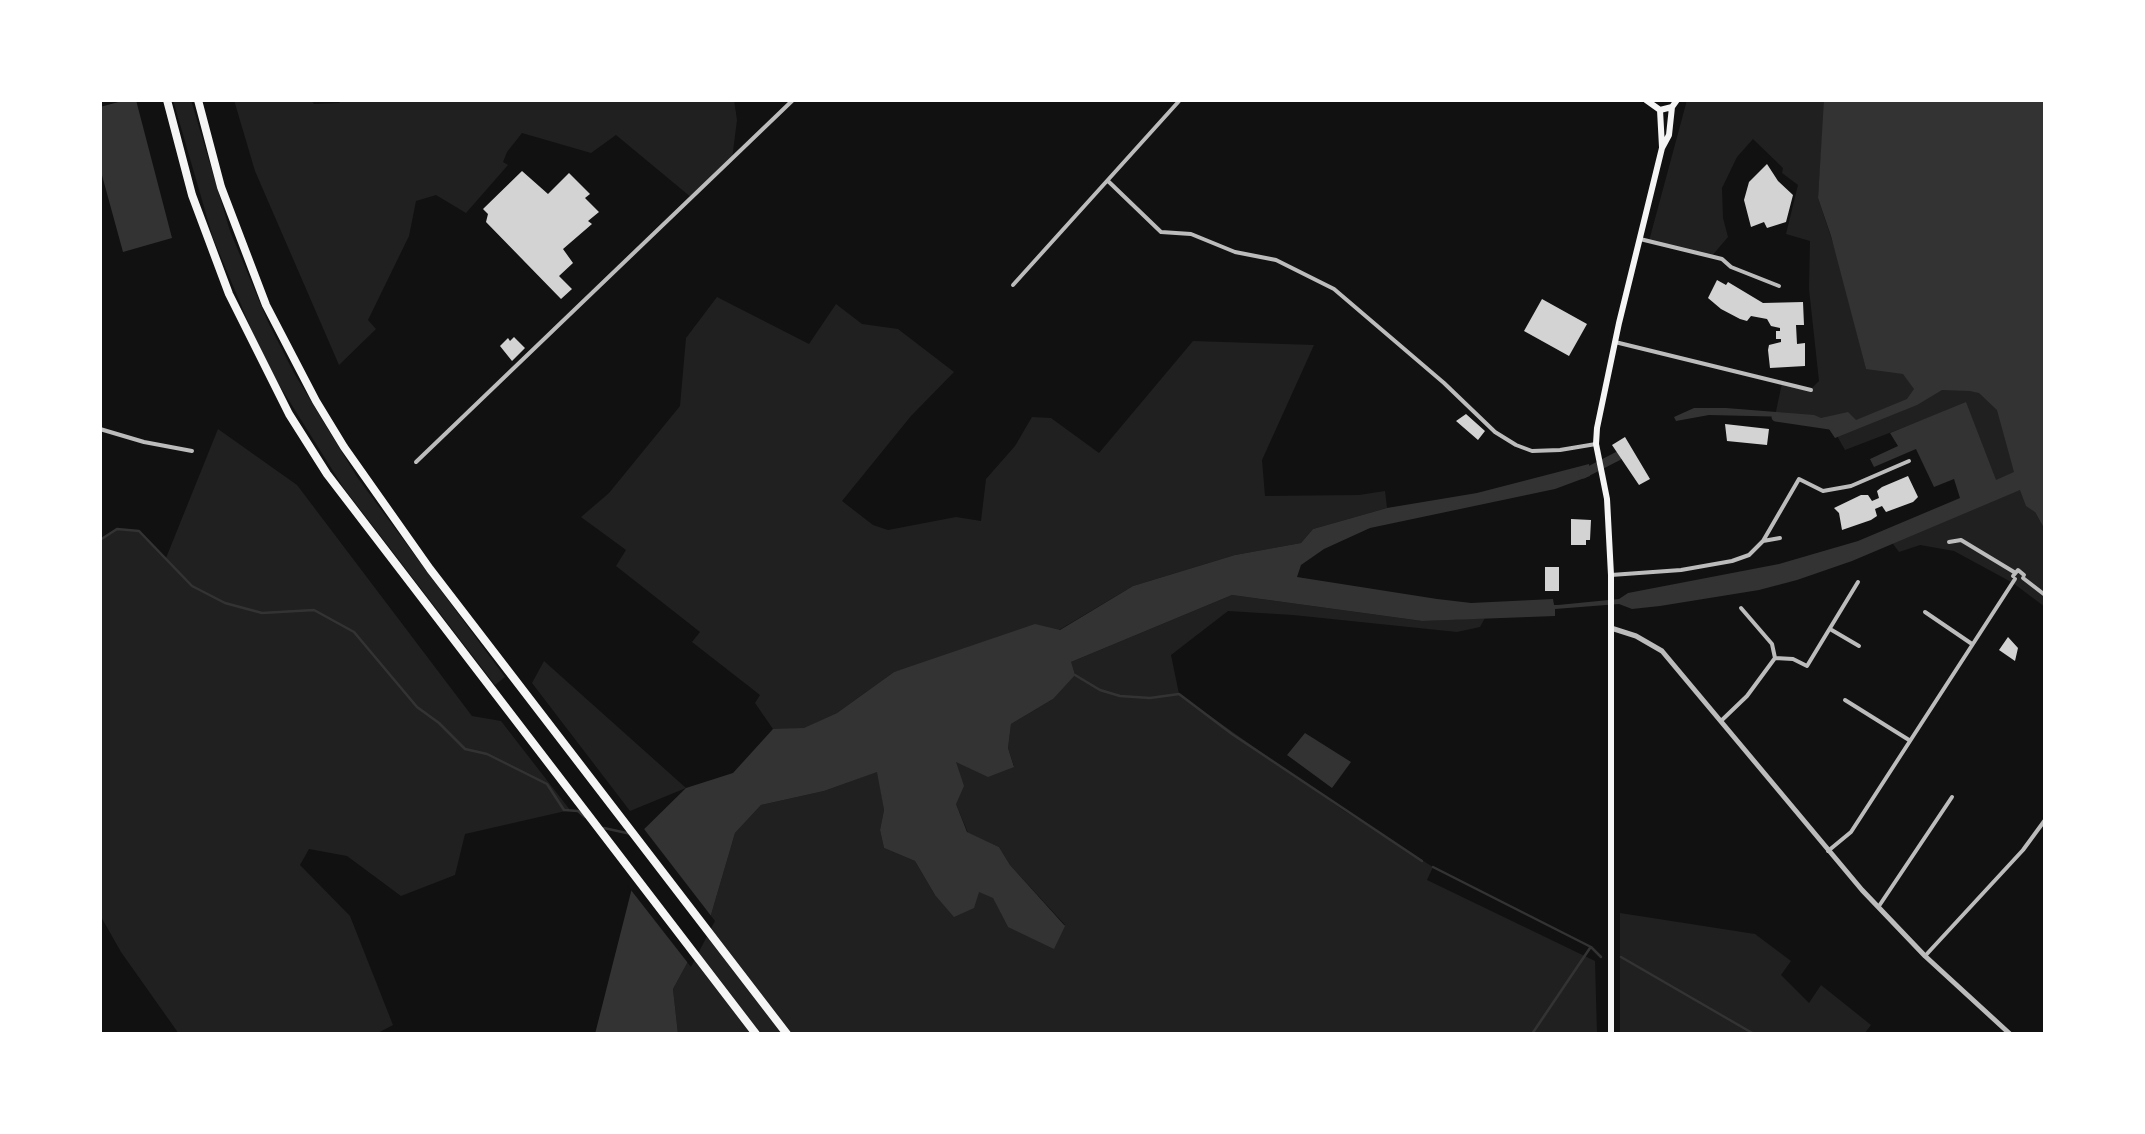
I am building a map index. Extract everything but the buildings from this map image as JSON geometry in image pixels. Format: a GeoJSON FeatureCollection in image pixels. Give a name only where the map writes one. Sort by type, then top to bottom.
{"type":"FeatureCollection","features":[{"type":"Feature","properties":{"kind":"highway"},"geometry":{"type":"LineString","coordinates":[[165,100],[217,266],[289,414],[359,520],[756,1034]]}},
{"type":"Feature","properties":{"kind":"highway"},"geometry":{"type":"LineString","coordinates":[[198,100],[221,186],[266,305],[316,402],[382,502],[787,1034]]}},
{"type":"Feature","properties":{"kind":"main road"},"geometry":{"type":"LineString","coordinates":[[1646,100],[1660,110]]}},
{"type":"Feature","properties":{"kind":"main road"},"geometry":{"type":"LineString","coordinates":[[1660,110],[1674,103]]}},
{"type":"Feature","properties":{"kind":"main road"},"geometry":{"type":"LineString","coordinates":[[1611,1034],[1611,579],[1607,499],[1596,444],[1615,342],[1674,103]]}},
{"type":"Feature","properties":{"kind":"main road"},"geometry":{"type":"LineString","coordinates":[[1660,110],[1662,148]]}},
{"type":"Feature","properties":{"kind":"street"},"geometry":{"type":"LineString","coordinates":[[416,462],[793,100]]}},
{"type":"Feature","properties":{"kind":"street"},"geometry":{"type":"LineString","coordinates":[[1013,285],[1180,100]]}},
{"type":"Feature","properties":{"kind":"street"},"geometry":{"type":"LineString","coordinates":[[1108,181],[1161,232],[1191,234],[1234,252],[1276,260],[1334,289],[1444,383],[1494,432],[1516,445],[1532,450],[1560,450],[1596,444]]}},
{"type":"Feature","properties":{"kind":"street"},"geometry":{"type":"LineString","coordinates":[[1640,239],[1722,259],[1731,267],[1779,286]]}},
{"type":"Feature","properties":{"kind":"street"},"geometry":{"type":"LineString","coordinates":[[1615,342],[1811,390]]}},
{"type":"Feature","properties":{"kind":"street"},"geometry":{"type":"LineString","coordinates":[[100,428],[192,451]]}},
{"type":"Feature","properties":{"kind":"street"},"geometry":{"type":"LineString","coordinates":[[1611,579],[1682,570],[1749,554],[1763,541],[1799,479],[1822,491],[1850,486],[1909,461]]}},
{"type":"Feature","properties":{"kind":"street"},"geometry":{"type":"LineString","coordinates":[[1763,541],[1780,538]]}},
{"type":"Feature","properties":{"kind":"street"},"geometry":{"type":"LineString","coordinates":[[1949,542],[1961,540],[2045,595]]}},
{"type":"Feature","properties":{"kind":"street"},"geometry":{"type":"LineString","coordinates":[[1828,851],[1851,832],[2015,576],[2022,571],[2023,578]]}},
{"type":"Feature","properties":{"kind":"street"},"geometry":{"type":"LineString","coordinates":[[1775,658],[1794,658],[1807,666],[1858,582]]}},
{"type":"Feature","properties":{"kind":"street"},"geometry":{"type":"LineString","coordinates":[[1722,720],[1747,696],[1775,658],[1772,644],[1742,608]]}},
{"type":"Feature","properties":{"kind":"street"},"geometry":{"type":"LineString","coordinates":[[1925,612],[1972,644]]}},
{"type":"Feature","properties":{"kind":"street"},"geometry":{"type":"LineString","coordinates":[[1611,628],[1662,651],[1878,907],[2010,1034]]}},
{"type":"Feature","properties":{"kind":"street"},"geometry":{"type":"LineString","coordinates":[[1830,628],[1858,646]]}},
{"type":"Feature","properties":{"kind":"street"},"geometry":{"type":"LineString","coordinates":[[1845,700],[1909,740]]}},
{"type":"Feature","properties":{"kind":"street"},"geometry":{"type":"LineString","coordinates":[[1878,907],[1952,798]]}},
{"type":"Feature","properties":{"kind":"street"},"geometry":{"type":"LineString","coordinates":[[1925,956],[2024,850],[2045,820]]}},
{"type":"Feature","properties":{"kind":"shaded area"},"geometry":{"type":"Polygon","coordinates":[[[136,100],[172,238],[123,252],[100,168],[100,107],[136,100]]]}},
{"type":"Feature","properties":{"kind":"shaded area"},"geometry":{"type":"Polygon","coordinates":[[[173,100],[191,100],[230,231],[294,373],[357,477],[505,677],[495,685],[343,487],[278,383],[213,238],[173,100]]]}},
{"type":"Feature","properties":{"kind":"shaded area"},"geometry":{"type":"Polygon","coordinates":[[[234,100],[311,100],[314,104],[342,100],[734,100],[737,120],[732,159],[692,198],[616,135],[591,153],[522,133],[507,152],[503,162],[508,165],[466,213],[436,195],[416,201],[409,236],[368,320],[376,329],[339,365],[255,171],[234,100]]]}},
{"type":"Feature","properties":{"kind":"shaded area"},"geometry":{"type":"Polygon","coordinates":[[[1687,100],[1825,100],[1818,198],[1866,368],[2045,100],[2035,512],[2045,530],[2045,607],[2013,583],[1954,551],[1920,545],[1899,552],[1888,537],[1996,486],[1949,410],[1845,450],[1831,425],[1775,416],[1782,383],[1811,389],[1819,381],[1809,289],[1810,241],[1786,234],[1798,185],[1782,173],[1783,168],[1753,139],[1737,157],[1722,188],[1728,237],[1711,257],[1649,241],[1687,100]]]}},
{"type":"Feature","properties":{"kind":"shaded area"},"geometry":{"type":"Polygon","coordinates":[[[1824,100],[2045,100],[2045,530],[2035,512],[2026,506],[2020,490],[1797,580],[1660,606],[1632,609],[1619,604],[1555,609],[1555,616],[1422,621],[1232,595],[1071,662],[1075,675],[1053,699],[1011,724],[1008,748],[1014,767],[988,777],[956,762],[964,786],[956,804],[967,832],[999,847],[1010,865],[1065,926],[1054,949],[1008,927],[993,898],[979,892],[974,908],[954,917],[935,895],[915,861],[884,848],[880,830],[884,810],[877,772],[824,791],[761,805],[735,833],[708,925],[673,989],[678,1034],[595,1034],[633,884],[632,841],[686,788],[733,773],[773,729],[804,728],[837,713],[894,672],[1035,624],[1060,630],[1133,586],[1235,555],[1301,543],[1313,529],[1387,508],[1477,493],[1589,464],[1590,476],[1555,489],[1370,528],[1324,549],[1301,565],[1297,577],[1471,603],[1553,599],[1554,605],[1558,605],[1619,599],[1628,593],[1779,564],[1858,541],[1960,498],[1954,479],[1934,487],[1916,449],[1874,467],[1870,459],[1898,446],[1890,433],[1966,402],[1996,480],[2014,472],[1997,410],[1979,393],[1970,391],[1942,390],[1917,405],[1835,438],[1829,429],[1820,426],[1820,421],[1792,417],[1709,415],[1676,421],[1674,417],[1694,408],[1821,418],[1848,412],[1856,420],[1907,399],[1914,389],[1903,374],[1866,369],[1818,198],[1824,100]]]}},
{"type":"Feature","properties":{"kind":"shaded area"},"geometry":{"type":"Polygon","coordinates":[[[717,297],[809,344],[836,304],[862,324],[898,329],[954,372],[911,416],[842,501],[873,525],[888,530],[956,517],[981,521],[986,479],[1015,446],[1032,417],[1051,418],[1099,453],[1193,341],[1314,345],[1262,460],[1265,496],[1385,491],[1387,508],[1313,529],[1301,543],[1235,555],[1133,586],[1059,630],[894,672],[837,713],[804,729],[773,729],[755,703],[760,695],[692,642],[700,632],[616,566],[626,550],[581,517],[609,493],[680,406],[686,338],[717,297]]]}},
{"type":"Feature","properties":{"kind":"shaded area"},"geometry":{"type":"Polygon","coordinates":[[[218,429],[297,485],[472,716],[501,721],[570,810],[465,834],[455,875],[401,896],[347,856],[309,849],[300,865],[350,916],[393,1025],[376,1034],[179,1034],[100,915],[100,540],[117,529],[139,531],[166,558],[218,429]]]}},
{"type":"Feature","properties":{"kind":"shaded area"},"geometry":{"type":"Polygon","coordinates":[[[1232,595],[1422,621],[1485,618],[1480,627],[1457,632],[1228,611],[1171,655],[1179,694],[1343,810],[1433,867],[1427,880],[1595,961],[1597,1034],[678,1034],[673,989],[708,925],[735,833],[761,805],[824,791],[878,771],[884,848],[915,861],[935,895],[978,891],[993,897],[1008,927],[1065,925],[1010,865],[999,847],[968,833],[956,804],[956,761],[1014,766],[1008,748],[1011,724],[1053,699],[1071,662],[1232,595]]]}},
{"type":"Feature","properties":{"kind":"shaded area"},"geometry":{"type":"Polygon","coordinates":[[[544,661],[686,788],[630,811],[532,683],[544,661]]]}},
{"type":"Feature","properties":{"kind":"shaded area"},"geometry":{"type":"Polygon","coordinates":[[[1305,733],[1351,762],[1332,788],[1287,755],[1305,733]]]}},
{"type":"Feature","properties":{"kind":"shaded area"},"geometry":{"type":"Polygon","coordinates":[[[1620,913],[1755,934],[1791,961],[1781,975],[1809,1003],[1821,985],[1871,1025],[1864,1034],[1620,1034],[1620,913]]]}},
{"type":"Feature","properties":{"kind":"pier"},"geometry":{"type":"Polygon","coordinates":[[[641,825],[715,921],[691,967],[627,885],[627,841],[641,825]]]}},
{"type":"Feature","properties":{"kind":"waterway"},"geometry":{"type":"LineString","coordinates":[[1776,417],[1830,425]]}},
{"type":"Feature","properties":{"kind":"waterway"},"geometry":{"type":"LineString","coordinates":[[1583,474],[1618,456]]}},
{"type":"Feature","properties":{"kind":"waterway"},"geometry":{"type":"LineString","coordinates":[[100,540],[117,529],[139,531],[192,586],[225,603],[262,613],[314,610],[354,632],[417,707],[465,749],[487,754],[547,784],[564,810],[578,811],[585,817]]}},
{"type":"Feature","properties":{"kind":"waterway"},"geometry":{"type":"LineString","coordinates":[[1075,675],[1100,690],[1120,696],[1150,698],[1179,694],[1422,861]]}},
{"type":"Feature","properties":{"kind":"waterway"},"geometry":{"type":"LineString","coordinates":[[604,828],[631,834]]}},
{"type":"Feature","properties":{"kind":"waterway"},"geometry":{"type":"LineString","coordinates":[[1433,867],[1591,947],[1601,957]]}},
{"type":"Feature","properties":{"kind":"waterway"},"geometry":{"type":"LineString","coordinates":[[1532,1034],[1590,948]]}},
{"type":"Feature","properties":{"kind":"waterway"},"geometry":{"type":"LineString","coordinates":[[1621,957],[1754,1034]]}}]}
